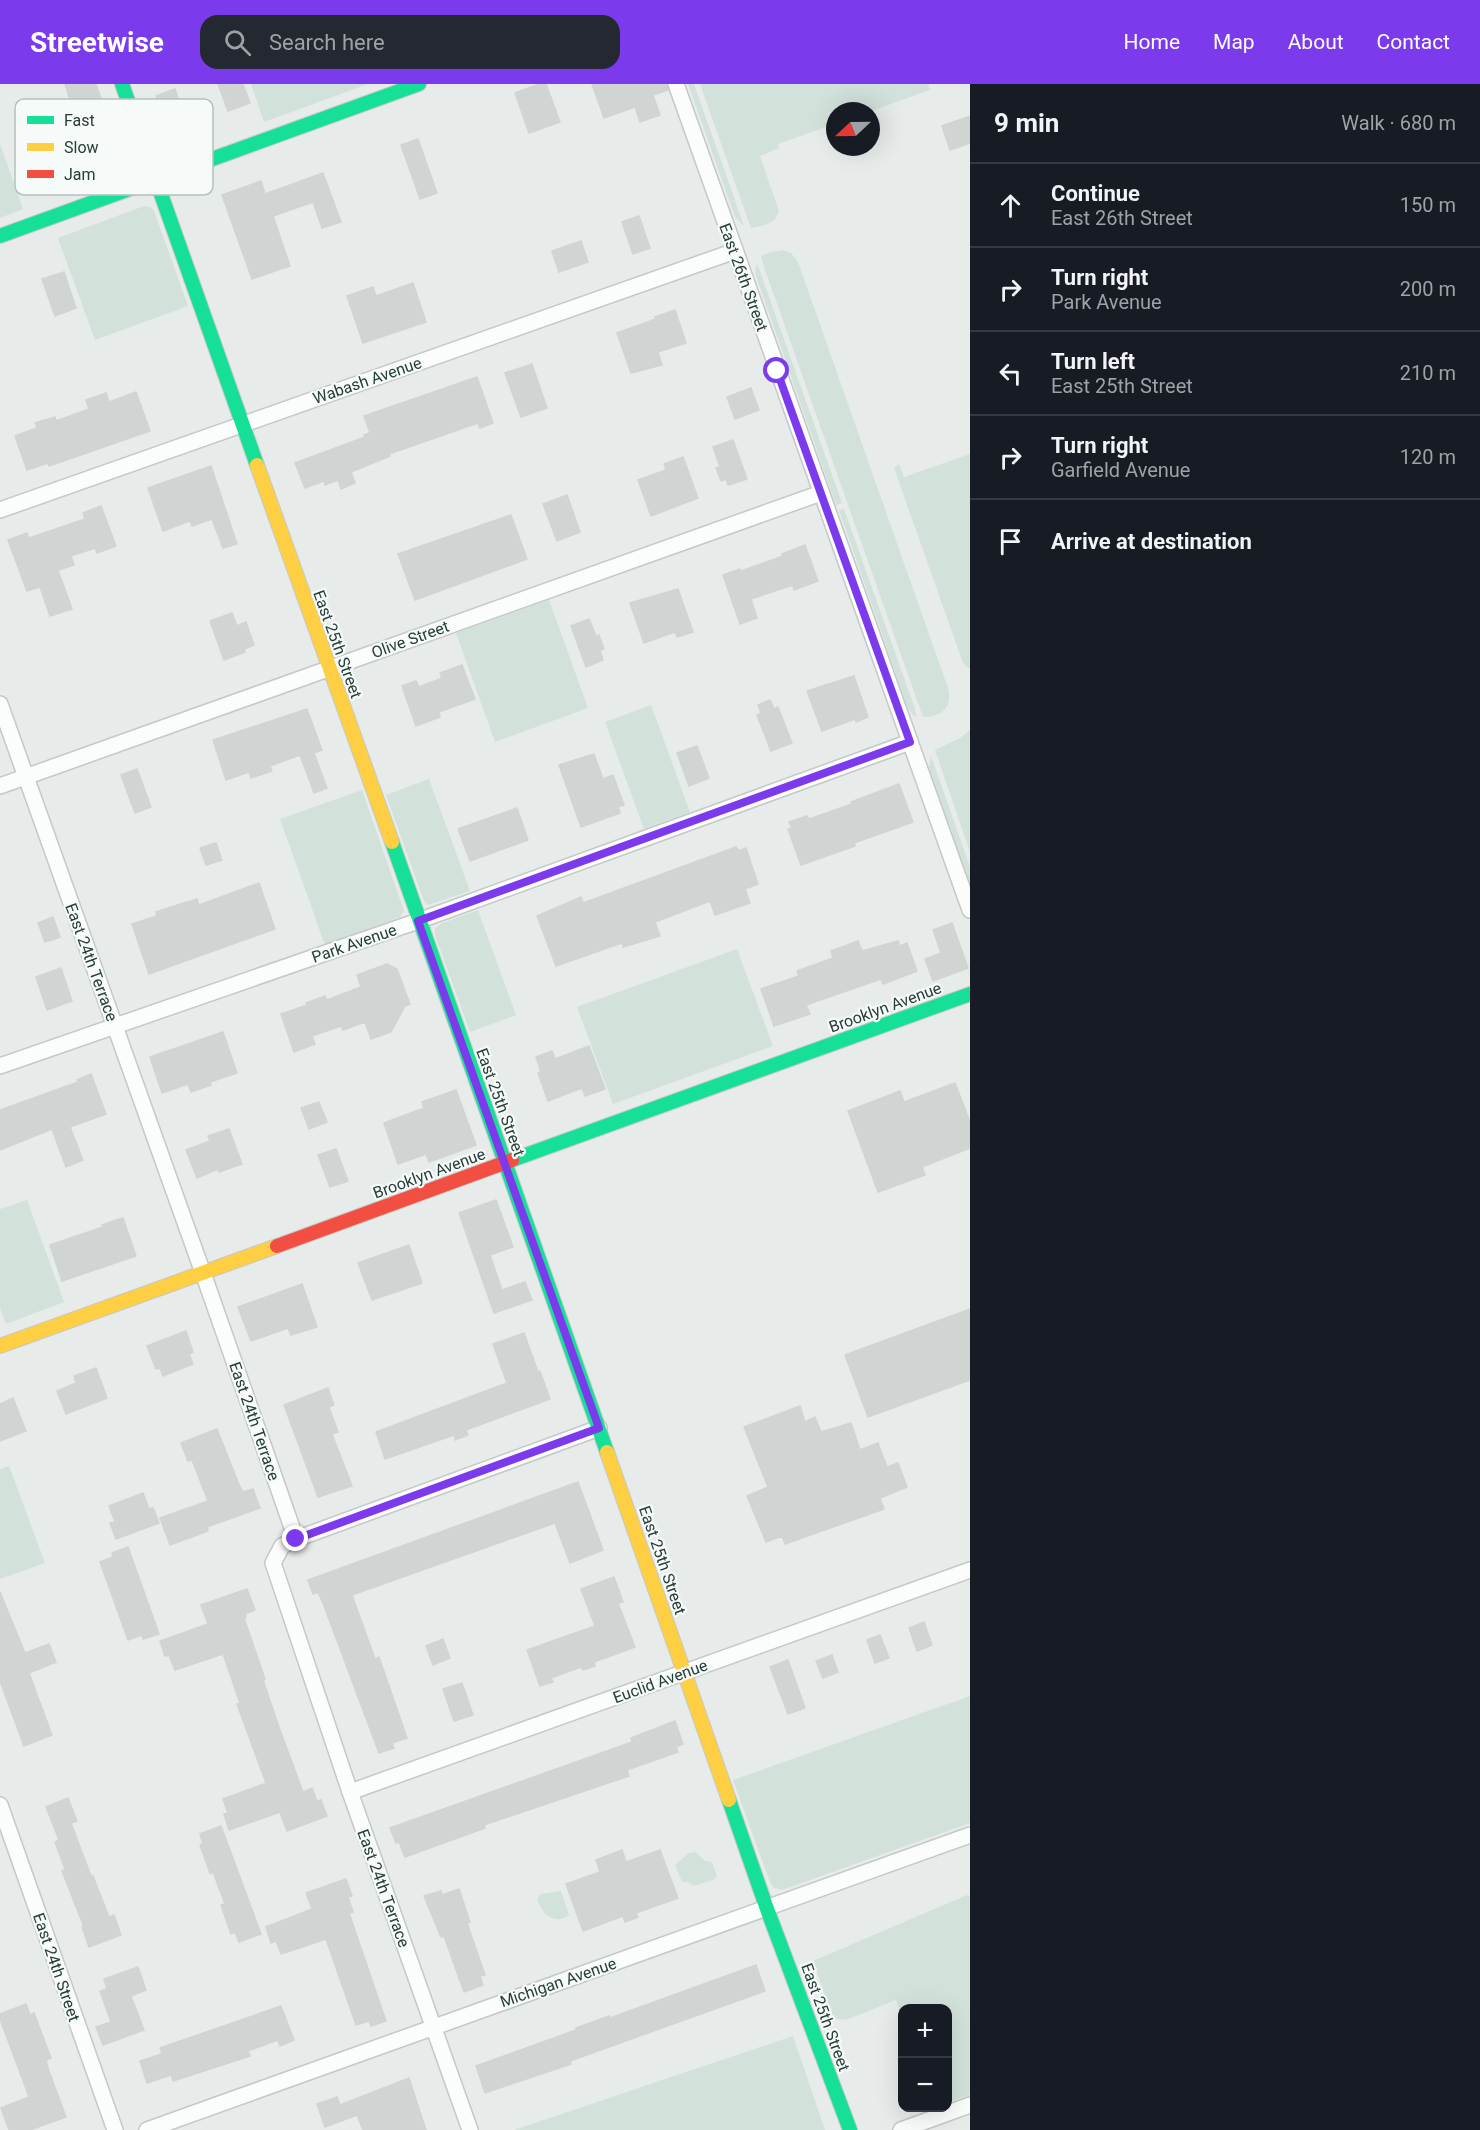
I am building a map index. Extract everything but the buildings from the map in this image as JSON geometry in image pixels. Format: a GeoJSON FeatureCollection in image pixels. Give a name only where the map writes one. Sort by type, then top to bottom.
{"type":"FeatureCollection","features":[{"type":"Feature","properties":{"kind":"street","name":"East 25th Street"},"geometry":{"type":"LineString","coordinates":[[122,84],[127,99]]}},
{"type":"Feature","properties":{"kind":"street"},"geometry":{"type":"LineString","coordinates":[[213,158],[419,84]]}},
{"type":"Feature","properties":{"kind":"street","name":"East 26th Street"},"geometry":{"type":"LineString","coordinates":[[676,84],[970,910]]}},
{"type":"Feature","properties":{"kind":"street"},"geometry":{"type":"LineString","coordinates":[[0,236],[112,195]]}},
{"type":"Feature","properties":{"kind":"street","name":"East 25th Street"},"geometry":{"type":"LineString","coordinates":[[162,195],[418,921],[506,1163],[767,1908],[850,2130]]}},
{"type":"Feature","properties":{"kind":"street","name":"Wabash Avenue"},"geometry":{"type":"LineString","coordinates":[[0,510],[735,251]]}},
{"type":"Feature","properties":{"kind":"street","name":"Olive Street"},"geometry":{"type":"LineString","coordinates":[[0,786],[821,493]]}},
{"type":"Feature","properties":{"kind":"street","name":"East 24th Terrace"},"geometry":{"type":"LineString","coordinates":[[0,704],[296,1539],[282,1546],[273,1563],[350,1792],[470,2130]]}},
{"type":"Feature","properties":{"kind":"street","name":"Park Avenue"},"geometry":{"type":"LineString","coordinates":[[0,1066],[418,921],[910,742]]}},
{"type":"Feature","properties":{"kind":"street","name":"Brooklyn Avenue"},"geometry":{"type":"LineString","coordinates":[[0,1346],[970,994]]}},
{"type":"Feature","properties":{"kind":"street"},"geometry":{"type":"LineString","coordinates":[[296,1539],[599,1428]]}},
{"type":"Feature","properties":{"kind":"street","name":"Euclid Avenue"},"geometry":{"type":"LineString","coordinates":[[350,1792],[970,1570]]}},
{"type":"Feature","properties":{"kind":"street","name":"East 24th Street"},"geometry":{"type":"LineString","coordinates":[[0,1805],[115,2130]]}},
{"type":"Feature","properties":{"kind":"street","name":"Michigan Avenue"},"geometry":{"type":"LineString","coordinates":[[147,2130],[970,1835]]}},
{"type":"Feature","properties":{"kind":"street"},"geometry":{"type":"LineString","coordinates":[[902,2130],[970,2105]]}},
{"type":"Feature","properties":{"kind":"shaded area"},"geometry":{"type":"Polygon","coordinates":[[[251,84],[368,84],[264,122],[251,84]]]}},
{"type":"Feature","properties":{"kind":"shaded area"},"geometry":{"type":"Polygon","coordinates":[[[688,84],[694,84],[744,226],[735,217],[688,84]]]}},
{"type":"Feature","properties":{"kind":"shaded area"},"geometry":{"type":"Polygon","coordinates":[[[700,84],[928,84],[930,90],[880,108],[880,102],[826,102],[826,127],[778,144],[779,148],[760,156],[779,211],[772,222],[751,228],[700,84]]]}},
{"type":"Feature","properties":{"kind":"shaded area"},"geometry":{"type":"Polygon","coordinates":[[[0,144],[15,186],[15,195],[18,195],[23,209],[0,218],[0,144]]]}},
{"type":"Feature","properties":{"kind":"shaded area"},"geometry":{"type":"Polygon","coordinates":[[[144,206],[154,211],[188,306],[95,340],[58,238],[144,206]]]}},
{"type":"Feature","properties":{"kind":"shaded area"},"geometry":{"type":"Polygon","coordinates":[[[783,250],[791,253],[798,262],[948,688],[947,706],[940,713],[929,717],[923,717],[764,267],[761,256],[783,250]]]}},
{"type":"Feature","properties":{"kind":"shaded area"},"geometry":{"type":"Polygon","coordinates":[[[757,263],[842,503],[836,505],[756,276],[757,263]]]}},
{"type":"Feature","properties":{"kind":"shaded area"},"geometry":{"type":"Polygon","coordinates":[[[970,454],[970,668],[968,668],[963,663],[894,468],[899,464],[904,477],[970,454]]]}},
{"type":"Feature","properties":{"kind":"shaded area"},"geometry":{"type":"Polygon","coordinates":[[[844,509],[917,717],[907,706],[839,510],[844,509]]]}},
{"type":"Feature","properties":{"kind":"shaded area"},"geometry":{"type":"Polygon","coordinates":[[[549,600],[588,708],[495,742],[456,633],[549,600]]]}},
{"type":"Feature","properties":{"kind":"shaded area"},"geometry":{"type":"Polygon","coordinates":[[[651,705],[690,812],[644,829],[605,722],[651,705]]]}},
{"type":"Feature","properties":{"kind":"shaded area"},"geometry":{"type":"Polygon","coordinates":[[[970,730],[970,852],[935,750],[960,738],[970,730]]]}},
{"type":"Feature","properties":{"kind":"shaded area"},"geometry":{"type":"Polygon","coordinates":[[[931,756],[970,867],[970,885],[929,768],[931,756]]]}},
{"type":"Feature","properties":{"kind":"shaded area"},"geometry":{"type":"Polygon","coordinates":[[[429,779],[470,891],[428,905],[424,901],[386,795],[429,779]]]}},
{"type":"Feature","properties":{"kind":"shaded area"},"geometry":{"type":"Polygon","coordinates":[[[362,790],[404,911],[400,917],[325,945],[280,819],[362,790]]]}},
{"type":"Feature","properties":{"kind":"shaded area"},"geometry":{"type":"Polygon","coordinates":[[[478,910],[516,1015],[470,1032],[435,935],[435,929],[440,924],[478,910]]]}},
{"type":"Feature","properties":{"kind":"shaded area"},"geometry":{"type":"Polygon","coordinates":[[[737,949],[773,1046],[613,1104],[577,1007],[737,949]]]}},
{"type":"Feature","properties":{"kind":"shaded area"},"geometry":{"type":"Polygon","coordinates":[[[27,1200],[64,1302],[6,1324],[0,1308],[0,1209],[27,1200]]]}},
{"type":"Feature","properties":{"kind":"shaded area"},"geometry":{"type":"Polygon","coordinates":[[[9,1466],[45,1563],[0,1579],[0,1469],[9,1466]]]}},
{"type":"Feature","properties":{"kind":"shaded area"},"geometry":{"type":"Polygon","coordinates":[[[970,1696],[970,1823],[782,1890],[773,1887],[733,1780],[970,1696]]]}},
{"type":"Feature","properties":{"kind":"shaded area"},"geometry":{"type":"Polygon","coordinates":[[[695,1852],[705,1861],[712,1862],[717,1876],[713,1880],[694,1886],[688,1882],[682,1882],[675,1865],[689,1853],[695,1852]]]}},
{"type":"Feature","properties":{"kind":"shaded area"},"geometry":{"type":"Polygon","coordinates":[[[561,1891],[569,1915],[554,1919],[545,1914],[537,1899],[541,1894],[561,1891]]]}},
{"type":"Feature","properties":{"kind":"shaded area"},"geometry":{"type":"Polygon","coordinates":[[[967,1895],[970,1896],[970,2095],[952,2101],[952,2004],[898,2006],[896,2000],[846,2020],[833,2018],[813,1961],[967,1895]]]}},
{"type":"Feature","properties":{"kind":"shaded area"},"geometry":{"type":"Polygon","coordinates":[[[793,2036],[825,2130],[514,2130],[793,2036]]]}},
{"type":"Feature","properties":{"kind":"traffic: fast"},"geometry":{"type":"LineString","coordinates":[[122,84],[127,99]]}},
{"type":"Feature","properties":{"kind":"traffic: fast"},"geometry":{"type":"LineString","coordinates":[[213,159],[419,84]]}},
{"type":"Feature","properties":{"kind":"traffic: fast"},"geometry":{"type":"LineString","coordinates":[[0,236],[113,195]]}},
{"type":"Feature","properties":{"kind":"traffic: fast"},"geometry":{"type":"LineString","coordinates":[[161,195],[257,465]]}},
{"type":"Feature","properties":{"kind":"traffic: fast"},"geometry":{"type":"LineString","coordinates":[[392,842],[607,1452]]}},
{"type":"Feature","properties":{"kind":"traffic: fast"},"geometry":{"type":"LineString","coordinates":[[512,1160],[970,994]]}},
{"type":"Feature","properties":{"kind":"traffic: fast"},"geometry":{"type":"LineString","coordinates":[[729,1800],[767,1909],[850,2130]]}},
{"type":"Feature","properties":{"kind":"traffic: slow"},"geometry":{"type":"LineString","coordinates":[[257,465],[392,842]]}},
{"type":"Feature","properties":{"kind":"traffic: slow"},"geometry":{"type":"LineString","coordinates":[[0,1346],[277,1246]]}},
{"type":"Feature","properties":{"kind":"traffic: slow"},"geometry":{"type":"LineString","coordinates":[[607,1452],[729,1800]]}},
{"type":"Feature","properties":{"kind":"traffic: jam"},"geometry":{"type":"LineString","coordinates":[[277,1246],[512,1160]]}},
{"type":"Feature","properties":{"kind":"route"},"geometry":{"type":"LineString","coordinates":[[296,1539],[599,1428],[418,921],[910,742],[777,371]]}}]}
